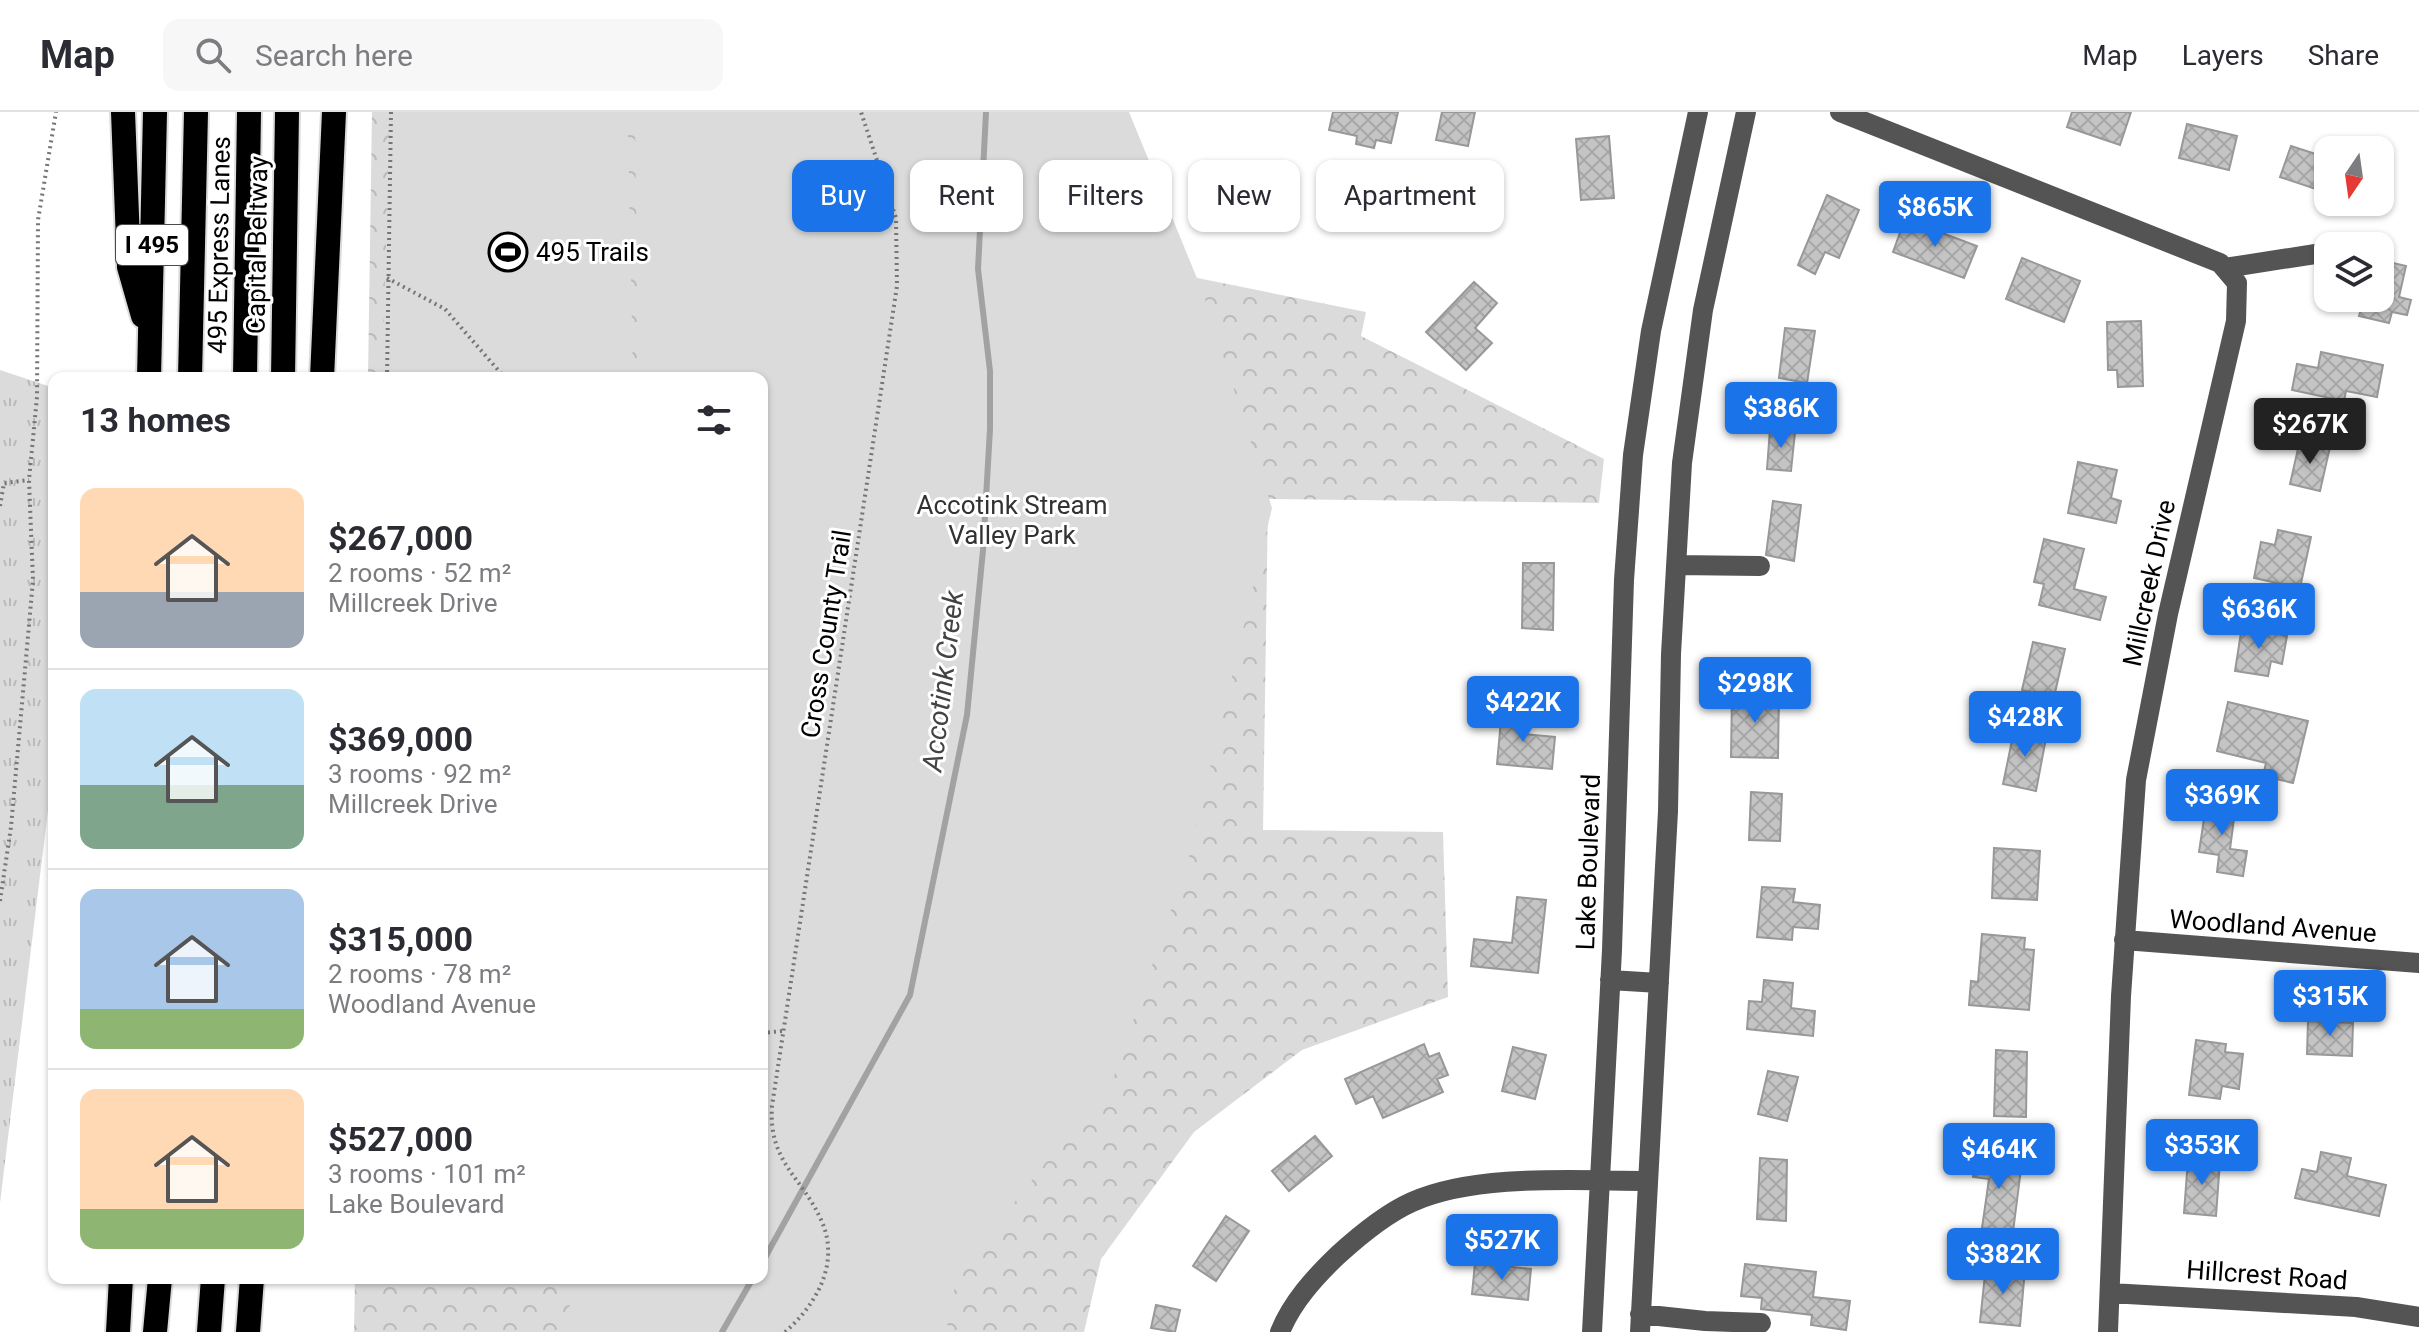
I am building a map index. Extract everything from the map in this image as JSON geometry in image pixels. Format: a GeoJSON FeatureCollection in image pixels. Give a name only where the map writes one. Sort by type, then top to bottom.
{"type":"FeatureCollection","features":[{"type":"Feature","properties":{"kind":"highway"},"geometry":{"type":"LineString","coordinates":[[123,112],[129,267],[149,339]]}},
{"type":"Feature","properties":{"kind":"highway","name":"I 495"},"geometry":{"type":"LineString","coordinates":[[149,372],[155,112]]}},
{"type":"Feature","properties":{"kind":"highway","name":"495 Express Lanes"},"geometry":{"type":"LineString","coordinates":[[190,372],[196,112]]}},
{"type":"Feature","properties":{"kind":"highway","name":"495 Express Lanes"},"geometry":{"type":"LineString","coordinates":[[245,372],[249,112]]}},
{"type":"Feature","properties":{"kind":"highway","name":"Capital Beltway"},"geometry":{"type":"LineString","coordinates":[[283,372],[287,112]]}},
{"type":"Feature","properties":{"kind":"highway"},"geometry":{"type":"LineString","coordinates":[[322,372],[334,112]]}},
{"type":"Feature","properties":{"kind":"highway"},"geometry":{"type":"LineString","coordinates":[[118,1332],[121,1284]]}},
{"type":"Feature","properties":{"kind":"highway"},"geometry":{"type":"LineString","coordinates":[[155,1332],[159,1284]]}},
{"type":"Feature","properties":{"kind":"highway"},"geometry":{"type":"LineString","coordinates":[[209,1332],[213,1284]]}},
{"type":"Feature","properties":{"kind":"highway"},"geometry":{"type":"LineString","coordinates":[[248,1332],[252,1284]]}},
{"type":"Feature","properties":{"kind":"street","name":"Lake Boulevard"},"geometry":{"type":"LineString","coordinates":[[1592,1332],[1610,980],[1624,580],[1633,455],[1651,331],[1698,112]]}},
{"type":"Feature","properties":{"kind":"street"},"geometry":{"type":"LineString","coordinates":[[1746,112],[1692,374],[1676,565],[1659,983],[1640,1323],[1761,1323]]}},
{"type":"Feature","properties":{"kind":"street"},"geometry":{"type":"LineString","coordinates":[[1840,112],[2225,268],[2314,254]]}},
{"type":"Feature","properties":{"kind":"street","name":"Millcreek Drive"},"geometry":{"type":"LineString","coordinates":[[2108,1332],[2130,837],[2145,723],[2236,321],[2237,283],[2225,268]]}},
{"type":"Feature","properties":{"kind":"street"},"geometry":{"type":"LineString","coordinates":[[1676,565],[1760,566]]}},
{"type":"Feature","properties":{"kind":"street","name":"Woodland Avenue"},"geometry":{"type":"LineString","coordinates":[[2124,940],[2419,963]]}},
{"type":"Feature","properties":{"kind":"street"},"geometry":{"type":"LineString","coordinates":[[1610,980],[1659,983]]}},
{"type":"Feature","properties":{"kind":"street"},"geometry":{"type":"LineString","coordinates":[[1280,1332],[1300,1297],[1324,1269],[1356,1239],[1414,1201],[1440,1193],[1493,1185],[1648,1181]]}},
{"type":"Feature","properties":{"kind":"street","name":"Hillcrest Road"},"geometry":{"type":"LineString","coordinates":[[2110,1293],[2356,1307],[2419,1317]]}},
{"type":"Feature","properties":{"kind":"path"},"geometry":{"type":"LineString","coordinates":[[0,901],[11,827],[33,580],[29,480],[37,397],[38,220],[56,112]]}},
{"type":"Feature","properties":{"kind":"path"},"geometry":{"type":"LineString","coordinates":[[387,372],[391,112]]}},
{"type":"Feature","properties":{"kind":"path","name":"Cross County Trail"},"geometry":{"type":"LineString","coordinates":[[785,1332],[813,1304],[821,1288],[827,1261],[821,1221],[783,1164],[770,1126],[897,286],[896,218],[861,112]]}},
{"type":"Feature","properties":{"kind":"path"},"geometry":{"type":"LineString","coordinates":[[387,278],[445,309],[500,372]]}},
{"type":"Feature","properties":{"kind":"path"},"geometry":{"type":"LineString","coordinates":[[0,506],[4,483],[29,480]]}},
{"type":"Feature","properties":{"kind":"path"},"geometry":{"type":"LineString","coordinates":[[768,1032],[783,1031]]}},
{"type":"Feature","properties":{"kind":"green space","name":"Accotink Stream Valley Park"},"geometry":{"type":"Polygon","coordinates":[[[372,112],[1118,112],[1124,160],[1039,160],[1039,232],[1134,232],[1138,266],[1366,312],[1361,336],[1604,459],[1599,503],[1268,499],[1263,830],[1443,832],[1448,997],[1302,1050],[1194,1132],[1101,1259],[1084,1332],[354,1332],[355,1284],[768,1284],[768,372],[368,372],[372,112]]]}},
{"type":"Feature","properties":{"kind":"green space","name":"495 Trails"},"geometry":{"type":"Polygon","coordinates":[[[390,112],[616,112],[628,126],[633,372],[382,372],[390,112]]]}},
{"type":"Feature","properties":{"kind":"green space","name":"Accotink Stream Valley Park"},"geometry":{"type":"Polygon","coordinates":[[[631,112],[1129,112],[1149,160],[1039,160],[1039,232],[1172,232],[1172,217],[1203,293],[1272,508],[1189,857],[1115,1074],[957,1276],[946,1332],[556,1332],[581,1284],[768,1284],[768,372],[639,372],[635,130],[631,112]]]}},
{"type":"Feature","properties":{"kind":"green space"},"geometry":{"type":"Polygon","coordinates":[[[0,370],[48,386],[48,810],[0,1203],[0,370]]]}},
{"type":"Feature","properties":{"kind":"building"},"geometry":{"type":"Polygon","coordinates":[[[1333,112],[1398,112],[1391,143],[1376,140],[1374,148],[1356,144],[1357,136],[1329,130],[1333,112]]]}},
{"type":"Feature","properties":{"kind":"building"},"geometry":{"type":"Polygon","coordinates":[[[1442,112],[1475,112],[1468,146],[1436,140],[1442,112]]]}},
{"type":"Feature","properties":{"kind":"building"},"geometry":{"type":"Polygon","coordinates":[[[2072,112],[2131,112],[2120,145],[2067,127],[2072,112]]]}},
{"type":"Feature","properties":{"kind":"building"},"geometry":{"type":"Polygon","coordinates":[[[2187,124],[2237,136],[2229,170],[2179,158],[2187,124]]]}},
{"type":"Feature","properties":{"kind":"building"},"geometry":{"type":"Polygon","coordinates":[[[1609,136],[1614,198],[1581,200],[1576,139],[1609,136]]]}},
{"type":"Feature","properties":{"kind":"building"},"geometry":{"type":"Polygon","coordinates":[[[2291,146],[2314,153],[2314,188],[2280,177],[2291,146]]]}},
{"type":"Feature","properties":{"kind":"building"},"geometry":{"type":"Polygon","coordinates":[[[1827,195],[1859,210],[1839,258],[1825,252],[1815,274],[1798,265],[1827,195]]]}},
{"type":"Feature","properties":{"kind":"building"},"geometry":{"type":"Polygon","coordinates":[[[1905,219],[1977,246],[1964,278],[1893,252],[1905,219]]]}},
{"type":"Feature","properties":{"kind":"building"},"geometry":{"type":"Polygon","coordinates":[[[2022,258],[2080,281],[2064,322],[2006,299],[2022,258]]]}},
{"type":"Feature","properties":{"kind":"building"},"geometry":{"type":"Polygon","coordinates":[[[2394,263],[2406,266],[2399,297],[2411,300],[2407,315],[2392,312],[2394,263]]]}},
{"type":"Feature","properties":{"kind":"building"},"geometry":{"type":"Polygon","coordinates":[[[1474,282],[1497,303],[1475,328],[1492,343],[1466,370],[1426,332],[1474,282]]]}},
{"type":"Feature","properties":{"kind":"building"},"geometry":{"type":"Polygon","coordinates":[[[2360,312],[2392,312],[2389,323],[2359,316],[2360,312]]]}},
{"type":"Feature","properties":{"kind":"building"},"geometry":{"type":"Polygon","coordinates":[[[2141,321],[2143,386],[2118,387],[2117,370],[2108,370],[2107,322],[2141,321]]]}},
{"type":"Feature","properties":{"kind":"building"},"geometry":{"type":"Polygon","coordinates":[[[1785,328],[1815,331],[1807,383],[1779,378],[1785,328]]]}},
{"type":"Feature","properties":{"kind":"building"},"geometry":{"type":"Polygon","coordinates":[[[2321,352],[2383,365],[2377,397],[2346,391],[2344,401],[2292,390],[2297,364],[2318,368],[2321,352]]]}},
{"type":"Feature","properties":{"kind":"building"},"geometry":{"type":"Polygon","coordinates":[[[1770,429],[1795,432],[1791,471],[1767,469],[1770,429]]]}},
{"type":"Feature","properties":{"kind":"building"},"geometry":{"type":"Polygon","coordinates":[[[2300,440],[2330,447],[2320,491],[2290,484],[2300,440]]]}},
{"type":"Feature","properties":{"kind":"building"},"geometry":{"type":"Polygon","coordinates":[[[2078,462],[2117,470],[2111,498],[2121,501],[2116,523],[2068,513],[2078,462]]]}},
{"type":"Feature","properties":{"kind":"building"},"geometry":{"type":"Polygon","coordinates":[[[1773,501],[1801,505],[1794,561],[1766,555],[1773,501]]]}},
{"type":"Feature","properties":{"kind":"building"},"geometry":{"type":"Polygon","coordinates":[[[2278,530],[2311,537],[2300,588],[2254,578],[2261,542],[2275,545],[2278,530]]]}},
{"type":"Feature","properties":{"kind":"building"},"geometry":{"type":"Polygon","coordinates":[[[2044,539],[2084,549],[2074,589],[2106,597],[2100,620],[2039,605],[2044,584],[2034,582],[2044,539]]]}},
{"type":"Feature","properties":{"kind":"building"},"geometry":{"type":"Polygon","coordinates":[[[1523,563],[1554,563],[1553,630],[1522,628],[1523,563]]]}},
{"type":"Feature","properties":{"kind":"building"},"geometry":{"type":"Polygon","coordinates":[[[2242,626],[2287,636],[2282,664],[2271,661],[2268,676],[2235,671],[2242,626]]]}},
{"type":"Feature","properties":{"kind":"building"},"geometry":{"type":"Polygon","coordinates":[[[2033,642],[2065,649],[2054,697],[2022,690],[2033,642]]]}},
{"type":"Feature","properties":{"kind":"building"},"geometry":{"type":"Polygon","coordinates":[[[1732,692],[1779,693],[1778,758],[1731,757],[1732,692]]]}},
{"type":"Feature","properties":{"kind":"building"},"geometry":{"type":"Polygon","coordinates":[[[2228,702],[2308,721],[2293,783],[2263,776],[2266,763],[2217,751],[2228,702]]]}},
{"type":"Feature","properties":{"kind":"building"},"geometry":{"type":"Polygon","coordinates":[[[1502,709],[1525,711],[1523,734],[1555,737],[1552,769],[1497,764],[1502,709]]]}},
{"type":"Feature","properties":{"kind":"building"},"geometry":{"type":"Polygon","coordinates":[[[2015,726],[2047,733],[2036,791],[2003,784],[2015,726]]]}},
{"type":"Feature","properties":{"kind":"building"},"geometry":{"type":"Polygon","coordinates":[[[1751,792],[1782,794],[1780,841],[1749,840],[1751,792]]]}},
{"type":"Feature","properties":{"kind":"building"},"geometry":{"type":"Polygon","coordinates":[[[2207,799],[2236,803],[2230,849],[2247,851],[2243,876],[2217,872],[2219,855],[2199,852],[2207,799]]]}},
{"type":"Feature","properties":{"kind":"building"},"geometry":{"type":"Polygon","coordinates":[[[1994,848],[2040,851],[2037,900],[1992,898],[1994,848]]]}},
{"type":"Feature","properties":{"kind":"building"},"geometry":{"type":"Polygon","coordinates":[[[1762,887],[1795,889],[1793,902],[1820,905],[1818,929],[1793,927],[1792,940],[1757,937],[1762,887]]]}},
{"type":"Feature","properties":{"kind":"building"},"geometry":{"type":"Polygon","coordinates":[[[1517,897],[1546,900],[1538,973],[1471,966],[1474,939],[1512,943],[1517,897]]]}},
{"type":"Feature","properties":{"kind":"building"},"geometry":{"type":"Polygon","coordinates":[[[1982,934],[2025,938],[2024,949],[2034,950],[2029,1010],[1969,1005],[1971,981],[1978,982],[1982,934]]]}},
{"type":"Feature","properties":{"kind":"building"},"geometry":{"type":"Polygon","coordinates":[[[1764,980],[1793,983],[1791,1008],[1815,1011],[1813,1036],[1747,1029],[1749,1001],[1762,1002],[1764,980]]]}},
{"type":"Feature","properties":{"kind":"building"},"geometry":{"type":"Polygon","coordinates":[[[2308,1021],[2353,1023],[2352,1056],[2307,1054],[2308,1021]]]}},
{"type":"Feature","properties":{"kind":"building"},"geometry":{"type":"Polygon","coordinates":[[[2196,1040],[2226,1044],[2225,1052],[2243,1054],[2239,1089],[2222,1086],[2220,1099],[2189,1095],[2196,1040]]]}},
{"type":"Feature","properties":{"kind":"building"},"geometry":{"type":"Polygon","coordinates":[[[1424,1044],[1429,1057],[1439,1053],[1448,1075],[1437,1079],[1443,1092],[1383,1118],[1373,1096],[1356,1104],[1345,1079],[1424,1044]]]}},
{"type":"Feature","properties":{"kind":"building"},"geometry":{"type":"Polygon","coordinates":[[[1513,1047],[1546,1055],[1535,1099],[1502,1091],[1513,1047]]]}},
{"type":"Feature","properties":{"kind":"building"},"geometry":{"type":"Polygon","coordinates":[[[1996,1050],[2027,1052],[2026,1117],[1994,1116],[1996,1050]]]}},
{"type":"Feature","properties":{"kind":"building"},"geometry":{"type":"Polygon","coordinates":[[[1768,1071],[1798,1077],[1787,1121],[1758,1114],[1768,1071]]]}},
{"type":"Feature","properties":{"kind":"building"},"geometry":{"type":"Polygon","coordinates":[[[1315,1136],[1332,1156],[1289,1191],[1272,1171],[1315,1136]]]}},
{"type":"Feature","properties":{"kind":"building"},"geometry":{"type":"Polygon","coordinates":[[[2321,1152],[2351,1158],[2347,1176],[2386,1185],[2379,1216],[2295,1198],[2302,1169],[2317,1172],[2321,1152]]]}},
{"type":"Feature","properties":{"kind":"building"},"geometry":{"type":"Polygon","coordinates":[[[1976,1155],[2022,1161],[2013,1232],[1982,1228],[1989,1179],[1973,1177],[1976,1155]]]}},
{"type":"Feature","properties":{"kind":"building"},"geometry":{"type":"Polygon","coordinates":[[[1760,1158],[1787,1160],[1786,1221],[1757,1219],[1760,1158]]]}},
{"type":"Feature","properties":{"kind":"building"},"geometry":{"type":"Polygon","coordinates":[[[2188,1159],[2220,1161],[2216,1216],[2184,1213],[2188,1159]]]}},
{"type":"Feature","properties":{"kind":"building"},"geometry":{"type":"Polygon","coordinates":[[[1226,1216],[1249,1231],[1216,1281],[1193,1266],[1226,1216]]]}},
{"type":"Feature","properties":{"kind":"building"},"geometry":{"type":"Polygon","coordinates":[[[1475,1263],[1531,1269],[1528,1300],[1472,1294],[1475,1263]]]}},
{"type":"Feature","properties":{"kind":"building"},"geometry":{"type":"Polygon","coordinates":[[[1745,1264],[1816,1272],[1813,1297],[1850,1301],[1846,1330],[1811,1325],[1812,1315],[1761,1309],[1762,1298],[1741,1296],[1745,1264]]]}},
{"type":"Feature","properties":{"kind":"building"},"geometry":{"type":"Polygon","coordinates":[[[1986,1265],[2025,1269],[2020,1326],[1980,1322],[1986,1265]]]}},
{"type":"Feature","properties":{"kind":"building"},"geometry":{"type":"Polygon","coordinates":[[[1156,1305],[1180,1310],[1175,1332],[1151,1328],[1156,1305]]]}},
{"type":"Feature","properties":{"kind":"waterway","name":"Accotink Creek"},"geometry":{"type":"LineString","coordinates":[[768,1252],[910,995],[967,715],[983,550],[990,429],[990,371],[978,269],[986,112]]}},
{"type":"Feature","properties":{"kind":"waterway","name":"Accotink Creek"},"geometry":{"type":"LineString","coordinates":[[722,1332],[750,1284]]}},
{"type":"Feature","properties":{"kind":"place","name":"495 Trails"},"geometry":{"type":"Point","coordinates":[508,252]}}]}
